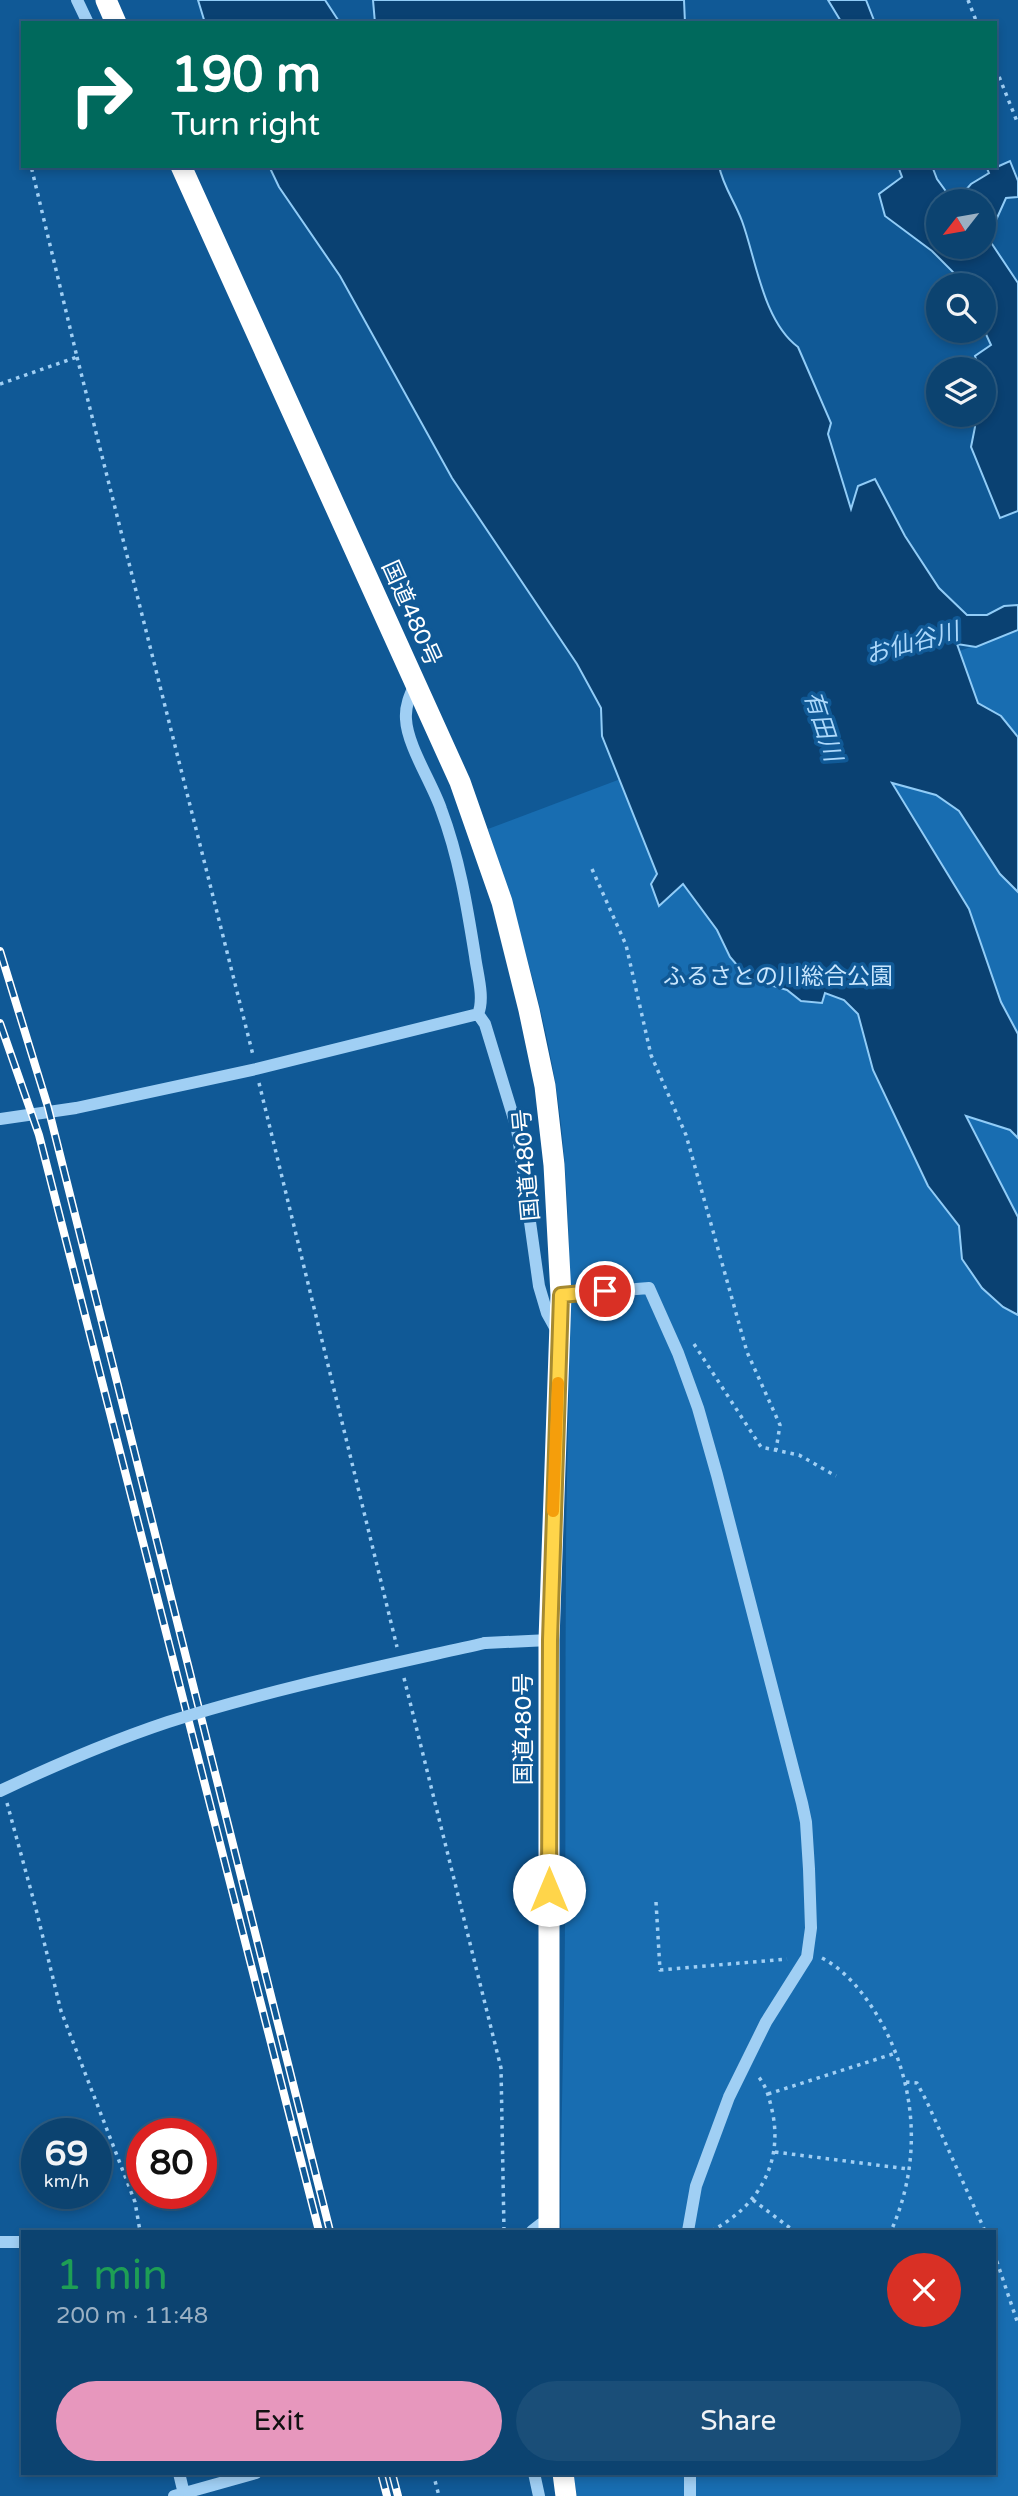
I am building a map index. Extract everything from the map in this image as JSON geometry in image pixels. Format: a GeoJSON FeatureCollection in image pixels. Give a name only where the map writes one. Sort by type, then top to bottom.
{"type":"FeatureCollection","features":[{"type":"Feature","properties":{"kind":"highway"},"geometry":{"type":"LineString","coordinates":[[106,0],[115,21]]}},
{"type":"Feature","properties":{"kind":"highway","name":"国道480号"},"geometry":{"type":"LineString","coordinates":[[182,168],[460,782],[502,902],[545,1086],[554,1165],[561,1295],[550,1640],[543,2229]]}},
{"type":"Feature","properties":{"kind":"highway"},"geometry":{"type":"LineString","coordinates":[[563,2475],[566,2496]]}},
{"type":"Feature","properties":{"kind":"street"},"geometry":{"type":"LineString","coordinates":[[77,0],[87,21]]}},
{"type":"Feature","properties":{"kind":"street"},"geometry":{"type":"LineString","coordinates":[[415,684],[407,703],[405,722],[441,809],[455,853],[481,997],[478,1014],[485,1024],[517,1129],[542,1300],[560,1336]]}},
{"type":"Feature","properties":{"kind":"street"},"geometry":{"type":"LineString","coordinates":[[0,1119],[76,1108],[256,1069],[478,1014]]}},
{"type":"Feature","properties":{"kind":"street"},"geometry":{"type":"LineString","coordinates":[[561,1295],[649,1288],[678,1353],[717,1475],[806,1822],[811,1928],[807,1957],[766,2022],[745,2064],[706,2156],[696,2186],[688,2230]]}},
{"type":"Feature","properties":{"kind":"street"},"geometry":{"type":"LineString","coordinates":[[2,1792],[87,1752],[166,1723],[302,1684],[485,1643],[550,1640]]}},
{"type":"Feature","properties":{"kind":"street"},"geometry":{"type":"LineString","coordinates":[[0,2242],[21,2242]]}},
{"type":"Feature","properties":{"kind":"street"},"geometry":{"type":"LineString","coordinates":[[179,2475],[179,2495],[249,2475]]}},
{"type":"Feature","properties":{"kind":"street"},"geometry":{"type":"LineString","coordinates":[[534,2475],[539,2496]]}},
{"type":"Feature","properties":{"kind":"street"},"geometry":{"type":"LineString","coordinates":[[690,2475],[690,2496]]}},
{"type":"Feature","properties":{"kind":"path"},"geometry":{"type":"LineString","coordinates":[[968,0],[976,21]]}},
{"type":"Feature","properties":{"kind":"path"},"geometry":{"type":"LineString","coordinates":[[997,72],[1018,124]]}},
{"type":"Feature","properties":{"kind":"path"},"geometry":{"type":"LineString","coordinates":[[31,168],[400,1659]]}},
{"type":"Feature","properties":{"kind":"path"},"geometry":{"type":"LineString","coordinates":[[0,384],[77,357]]}},
{"type":"Feature","properties":{"kind":"path"},"geometry":{"type":"LineString","coordinates":[[592,869],[626,945],[651,1055],[686,1135],[747,1352],[780,1424],[776,1450]]}},
{"type":"Feature","properties":{"kind":"path"},"geometry":{"type":"LineString","coordinates":[[694,1345],[761,1447],[799,1455],[836,1476]]}},
{"type":"Feature","properties":{"kind":"path"},"geometry":{"type":"LineString","coordinates":[[403,1672],[501,2068],[504,2230]]}},
{"type":"Feature","properties":{"kind":"path"},"geometry":{"type":"LineString","coordinates":[[2,1792],[36,1909],[61,2011],[135,2202],[140,2230]]}},
{"type":"Feature","properties":{"kind":"path"},"geometry":{"type":"LineString","coordinates":[[656,1902],[660,1970],[820,1956],[856,1984],[876,2014],[896,2053],[906,2082],[911,2123],[909,2169],[891,2230]]}},
{"type":"Feature","properties":{"kind":"path"},"geometry":{"type":"LineString","coordinates":[[768,2094],[896,2053]]}},
{"type":"Feature","properties":{"kind":"path"},"geometry":{"type":"LineString","coordinates":[[713,2230],[731,2219],[753,2200],[766,2178],[775,2152],[776,2133],[768,2094],[762,2081],[745,2064]]}},
{"type":"Feature","properties":{"kind":"path"},"geometry":{"type":"LineString","coordinates":[[906,2082],[918,2083],[985,2230]]}},
{"type":"Feature","properties":{"kind":"path"},"geometry":{"type":"LineString","coordinates":[[775,2152],[909,2169]]}},
{"type":"Feature","properties":{"kind":"path"},"geometry":{"type":"LineString","coordinates":[[753,2200],[793,2230]]}},
{"type":"Feature","properties":{"kind":"path"},"geometry":{"type":"LineString","coordinates":[[996,2259],[1018,2324]]}},
{"type":"Feature","properties":{"kind":"path"},"geometry":{"type":"LineString","coordinates":[[434,2475],[439,2496]]}},
{"type":"Feature","properties":{"kind":"green space","name":"ふるさとの川総合公園"},"geometry":{"type":"Polygon","coordinates":[[[1018,629],[1018,2496],[577,2496],[573,2475],[996,2475],[996,2230],[561,2230],[569,1234],[561,1124],[549,1049],[521,938],[488,829],[1018,629]]]}},
{"type":"Feature","properties":{"kind":"water"},"geometry":{"type":"Polygon","coordinates":[[[198,0],[325,0],[339,21],[204,21],[198,0]]]}},
{"type":"Feature","properties":{"kind":"water"},"geometry":{"type":"Polygon","coordinates":[[[373,0],[684,0],[685,21],[375,21],[373,0]]]}},
{"type":"Feature","properties":{"kind":"water"},"geometry":{"type":"Polygon","coordinates":[[[828,0],[866,0],[874,21],[841,21],[828,0]]]}},
{"type":"Feature","properties":{"kind":"water"},"geometry":{"type":"Polygon","coordinates":[[[1010,161],[1018,181],[1018,197],[1006,198],[996,220],[996,189],[967,189],[989,173],[987,168],[997,168],[997,165],[1010,161]]]}},
{"type":"Feature","properties":{"kind":"water"},"geometry":{"type":"Polygon","coordinates":[[[270,168],[720,168],[742,221],[769,306],[776,322],[798,347],[831,423],[828,434],[851,509],[858,486],[875,479],[905,536],[939,588],[967,615],[987,615],[1004,606],[1018,605],[1018,630],[976,647],[957,644],[978,703],[1001,716],[1018,737],[1018,892],[1000,874],[959,811],[936,795],[892,783],[969,909],[1001,1002],[1018,1034],[1018,1138],[1010,1130],[966,1116],[1018,1217],[1018,1315],[1003,1307],[982,1288],[962,1259],[959,1226],[928,1186],[873,1070],[858,1014],[844,1000],[825,993],[822,1003],[801,1001],[787,990],[749,979],[730,957],[717,930],[683,884],[659,906],[651,884],[657,874],[602,736],[601,708],[577,664],[452,478],[340,276],[279,187],[270,168]]]}},
{"type":"Feature","properties":{"kind":"water"},"geometry":{"type":"Polygon","coordinates":[[[899,168],[933,168],[944,189],[926,189],[926,247],[885,216],[879,194],[902,177],[899,168]]]}},
{"type":"Feature","properties":{"kind":"water"},"geometry":{"type":"Polygon","coordinates":[[[996,250],[1018,283],[1018,511],[1000,518],[971,447],[975,427],[996,427],[996,357],[975,356],[991,345],[990,343],[996,343],[996,273],[954,273],[940,259],[996,259],[996,250]]]}},
{"type":"Feature","properties":{"kind":"railway"},"geometry":{"type":"LineString","coordinates":[[0,951],[48,1107],[330,2230]]}},
{"type":"Feature","properties":{"kind":"railway"},"geometry":{"type":"LineString","coordinates":[[0,1023],[39,1135],[319,2230]]}},
{"type":"Feature","properties":{"kind":"railway"},"geometry":{"type":"LineString","coordinates":[[382,2475],[387,2496]]}},
{"type":"Feature","properties":{"kind":"railway"},"geometry":{"type":"LineString","coordinates":[[393,2475],[398,2496]]}},
{"type":"Feature","properties":{"kind":"slow traffic"},"geometry":{"type":"LineString","coordinates":[[553,1511],[558,1383]]}},
{"type":"Feature","properties":{"kind":"route"},"geometry":{"type":"LineString","coordinates":[[549,1890],[550,1640],[561,1295],[605,1291]]}},
{"type":"Feature","properties":{"kind":"water label","name":"お仙谷川"},"geometry":{"type":"Point","coordinates":[912,643]}},
{"type":"Feature","properties":{"kind":"water label","name":"有田川"},"geometry":{"type":"Point","coordinates":[823,726]}}]}
